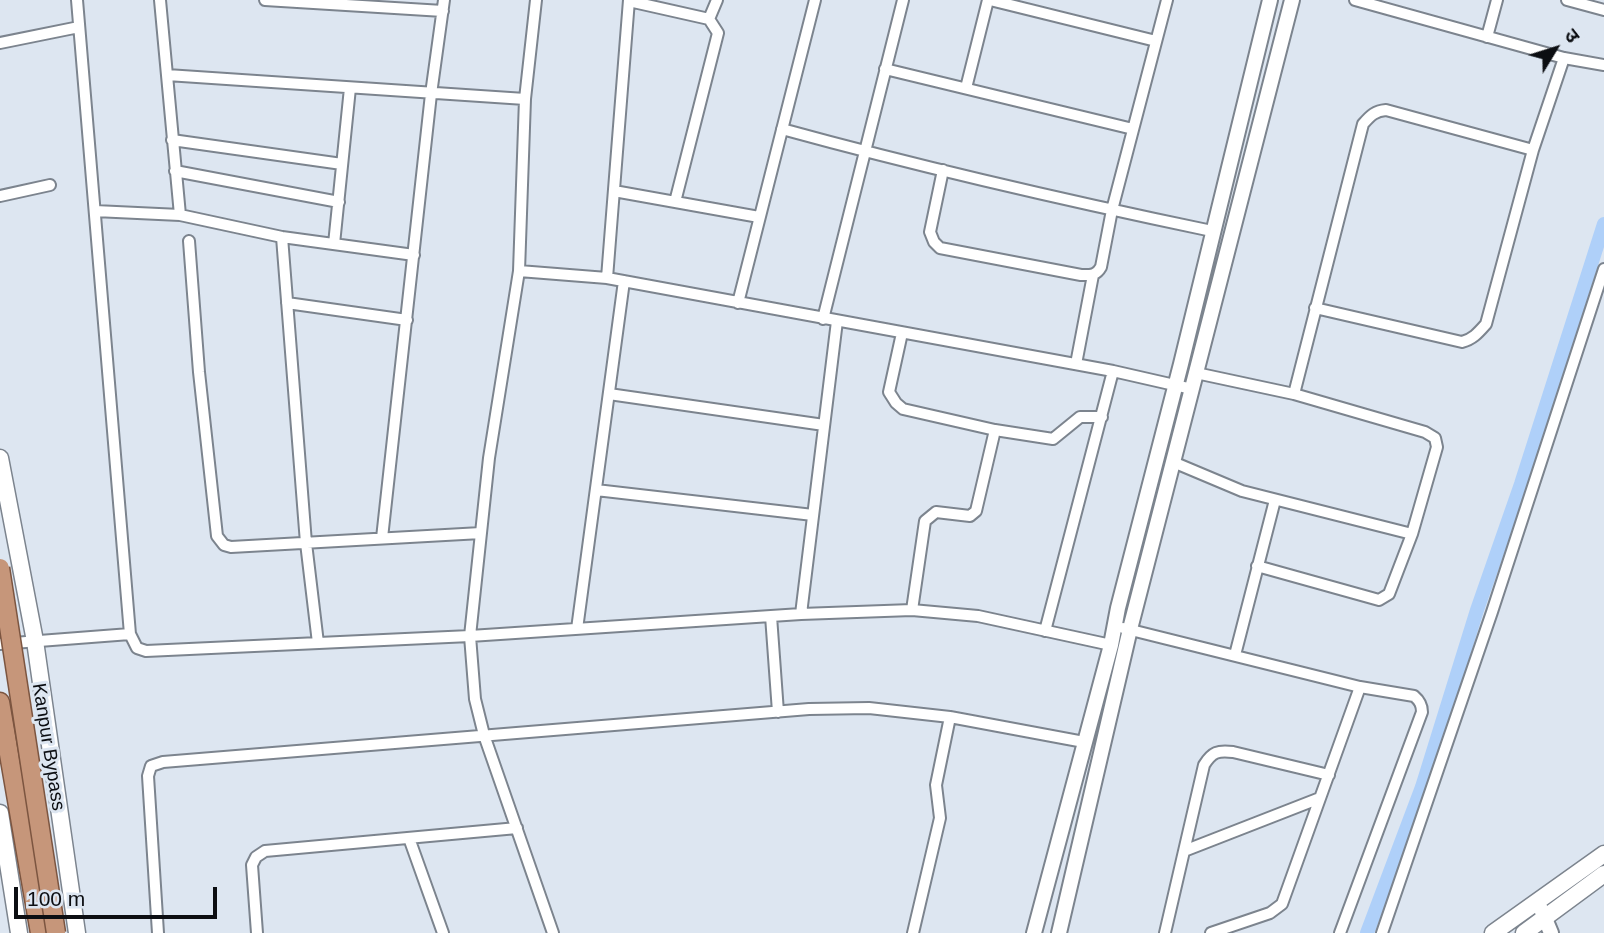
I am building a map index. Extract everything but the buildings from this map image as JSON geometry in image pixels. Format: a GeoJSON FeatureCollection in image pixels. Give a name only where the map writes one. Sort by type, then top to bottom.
{"type":"FeatureCollection","features":[{"type":"Feature","properties":{"kind":"highway","name":"Kanpur Bypass"},"geometry":{"type":"LineString","coordinates":[[0,568],[56,933]]}},
{"type":"Feature","properties":{"kind":"highway","name":"Kanpur Bypass"},"geometry":{"type":"LineString","coordinates":[[0,702],[40,933]]}},
{"type":"Feature","properties":{"kind":"main road"},"geometry":{"type":"LineString","coordinates":[[0,458],[35,641],[77,933]]}},
{"type":"Feature","properties":{"kind":"main road"},"geometry":{"type":"LineString","coordinates":[[0,813],[19,933]]}},
{"type":"Feature","properties":{"kind":"main road"},"geometry":{"type":"LineString","coordinates":[[1493,933],[1604,854]]}},
{"type":"Feature","properties":{"kind":"main road"},"geometry":{"type":"LineString","coordinates":[[1524,933],[1548,925],[1604,874]]}},
{"type":"Feature","properties":{"kind":"street"},"geometry":{"type":"LineString","coordinates":[[77,0],[130,634],[137,648],[146,651],[470,636],[801,614],[912,610],[978,617],[1111,645]]}},
{"type":"Feature","properties":{"kind":"street"},"geometry":{"type":"LineString","coordinates":[[160,0],[180,215]]}},
{"type":"Feature","properties":{"kind":"street"},"geometry":{"type":"LineString","coordinates":[[265,0],[444,6],[431,94],[382,538]]}},
{"type":"Feature","properties":{"kind":"street"},"geometry":{"type":"LineString","coordinates":[[536,0],[525,99],[519,271],[489,458],[470,636],[475,699],[484,736],[553,933]]}},
{"type":"Feature","properties":{"kind":"street"},"geometry":{"type":"LineString","coordinates":[[607,278],[629,0],[709,19],[718,33],[675,202]]}},
{"type":"Feature","properties":{"kind":"street"},"geometry":{"type":"LineString","coordinates":[[709,19],[717,0]]}},
{"type":"Feature","properties":{"kind":"street"},"geometry":{"type":"LineString","coordinates":[[738,303],[814,0]]}},
{"type":"Feature","properties":{"kind":"street"},"geometry":{"type":"LineString","coordinates":[[823,319],[903,0]]}},
{"type":"Feature","properties":{"kind":"street"},"geometry":{"type":"LineString","coordinates":[[966,88],[989,0],[1156,41]]}},
{"type":"Feature","properties":{"kind":"street"},"geometry":{"type":"LineString","coordinates":[[1076,364],[1093,275],[1101,267],[1112,210],[1167,0]]}},
{"type":"Feature","properties":{"kind":"street"},"geometry":{"type":"LineString","coordinates":[[1034,933],[1111,645],[1270,0]]}},
{"type":"Feature","properties":{"kind":"street"},"geometry":{"type":"LineString","coordinates":[[1059,933],[1130,629],[1292,0]]}},
{"type":"Feature","properties":{"kind":"street"},"geometry":{"type":"LineString","coordinates":[[1355,0],[1564,58],[1604,65]]}},
{"type":"Feature","properties":{"kind":"street"},"geometry":{"type":"LineString","coordinates":[[1488,37],[1497,0]]}},
{"type":"Feature","properties":{"kind":"street"},"geometry":{"type":"LineString","coordinates":[[1567,0],[1604,10]]}},
{"type":"Feature","properties":{"kind":"street"},"geometry":{"type":"LineString","coordinates":[[0,43],[79,27]]}},
{"type":"Feature","properties":{"kind":"street"},"geometry":{"type":"LineString","coordinates":[[1315,309],[1462,342],[1471,339],[1486,324],[1532,150],[1564,58]]}},
{"type":"Feature","properties":{"kind":"street"},"geometry":{"type":"LineString","coordinates":[[885,69],[1133,129]]}},
{"type":"Feature","properties":{"kind":"street"},"geometry":{"type":"LineString","coordinates":[[167,75],[525,99]]}},
{"type":"Feature","properties":{"kind":"street"},"geometry":{"type":"LineString","coordinates":[[334,244],[350,89]]}},
{"type":"Feature","properties":{"kind":"street"},"geometry":{"type":"LineString","coordinates":[[1294,394],[1363,124],[1370,116],[1377,111],[1386,110],[1532,150]]}},
{"type":"Feature","properties":{"kind":"street"},"geometry":{"type":"LineString","coordinates":[[782,129],[864,152],[1212,231]]}},
{"type":"Feature","properties":{"kind":"street"},"geometry":{"type":"LineString","coordinates":[[172,139],[342,164]]}},
{"type":"Feature","properties":{"kind":"street"},"geometry":{"type":"LineString","coordinates":[[943,170],[930,232],[940,248],[1093,275]]}},
{"type":"Feature","properties":{"kind":"street"},"geometry":{"type":"LineString","coordinates":[[175,172],[338,202]]}},
{"type":"Feature","properties":{"kind":"street"},"geometry":{"type":"LineString","coordinates":[[0,196],[50,185]]}},
{"type":"Feature","properties":{"kind":"street"},"geometry":{"type":"LineString","coordinates":[[614,191],[760,217]]}},
{"type":"Feature","properties":{"kind":"street"},"geometry":{"type":"LineString","coordinates":[[95,211],[180,215],[282,237],[414,255]]}},
{"type":"Feature","properties":{"kind":"street"},"geometry":{"type":"LineString","coordinates":[[282,237],[306,543],[318,643]]}},
{"type":"Feature","properties":{"kind":"street"},"geometry":{"type":"LineString","coordinates":[[189,241],[199,372],[217,536],[224,545],[231,547],[481,533]]}},
{"type":"Feature","properties":{"kind":"street"},"geometry":{"type":"LineString","coordinates":[[1381,933],[1492,612],[1604,269]]}},
{"type":"Feature","properties":{"kind":"street"},"geometry":{"type":"LineString","coordinates":[[519,271],[607,278],[1113,371],[1192,389]]}},
{"type":"Feature","properties":{"kind":"street"},"geometry":{"type":"LineString","coordinates":[[578,629],[624,281]]}},
{"type":"Feature","properties":{"kind":"street"},"geometry":{"type":"LineString","coordinates":[[287,303],[407,320]]}},
{"type":"Feature","properties":{"kind":"street"},"geometry":{"type":"LineString","coordinates":[[801,614],[837,321]]}},
{"type":"Feature","properties":{"kind":"street"},"geometry":{"type":"LineString","coordinates":[[902,333],[889,392],[903,409],[995,430],[1054,439],[1080,417],[1102,417]]}},
{"type":"Feature","properties":{"kind":"street"},"geometry":{"type":"LineString","coordinates":[[1045,631],[1113,371]]}},
{"type":"Feature","properties":{"kind":"street"},"geometry":{"type":"LineString","coordinates":[[1196,373],[1294,394],[1425,432],[1435,438],[1437,447],[1412,534],[1389,594],[1379,600],[1257,566]]}},
{"type":"Feature","properties":{"kind":"street"},"geometry":{"type":"LineString","coordinates":[[609,394],[824,425]]}},
{"type":"Feature","properties":{"kind":"street"},"geometry":{"type":"LineString","coordinates":[[912,610],[925,521],[936,512],[970,516],[976,510],[995,430]]}},
{"type":"Feature","properties":{"kind":"street"},"geometry":{"type":"LineString","coordinates":[[1173,462],[1242,491],[1412,534]]}},
{"type":"Feature","properties":{"kind":"street"},"geometry":{"type":"LineString","coordinates":[[596,490],[813,515]]}},
{"type":"Feature","properties":{"kind":"street"},"geometry":{"type":"LineString","coordinates":[[1235,656],[1275,500]]}},
{"type":"Feature","properties":{"kind":"street"},"geometry":{"type":"LineString","coordinates":[[771,617],[778,712]]}},
{"type":"Feature","properties":{"kind":"street"},"geometry":{"type":"LineString","coordinates":[[1115,626],[1360,687],[1414,696],[1422,706],[1340,933]]}},
{"type":"Feature","properties":{"kind":"street"},"geometry":{"type":"LineString","coordinates":[[0,644],[130,634]]}},
{"type":"Feature","properties":{"kind":"street"},"geometry":{"type":"LineString","coordinates":[[1211,933],[1270,913],[1282,904],[1360,687]]}},
{"type":"Feature","properties":{"kind":"street"},"geometry":{"type":"LineString","coordinates":[[158,933],[148,776],[152,766],[163,762],[778,712],[869,708],[950,717],[1084,742]]}},
{"type":"Feature","properties":{"kind":"street"},"geometry":{"type":"LineString","coordinates":[[913,933],[940,818],[936,785],[950,717]]}},
{"type":"Feature","properties":{"kind":"street"},"geometry":{"type":"LineString","coordinates":[[1165,933],[1204,765],[1210,754],[1220,750],[1233,752],[1329,775]]}},
{"type":"Feature","properties":{"kind":"street"},"geometry":{"type":"LineString","coordinates":[[1184,851],[1321,798]]}},
{"type":"Feature","properties":{"kind":"street"},"geometry":{"type":"LineString","coordinates":[[257,933],[252,865],[256,857],[265,851],[517,828]]}},
{"type":"Feature","properties":{"kind":"street"},"geometry":{"type":"LineString","coordinates":[[409,838],[443,933]]}},
{"type":"Feature","properties":{"kind":"street"},"geometry":{"type":"LineString","coordinates":[[1538,901],[1548,925]]}},
{"type":"Feature","properties":{"kind":"waterway"},"geometry":{"type":"LineString","coordinates":[[1367,933],[1422,787],[1477,610],[1521,484],[1604,224]]}}]}
